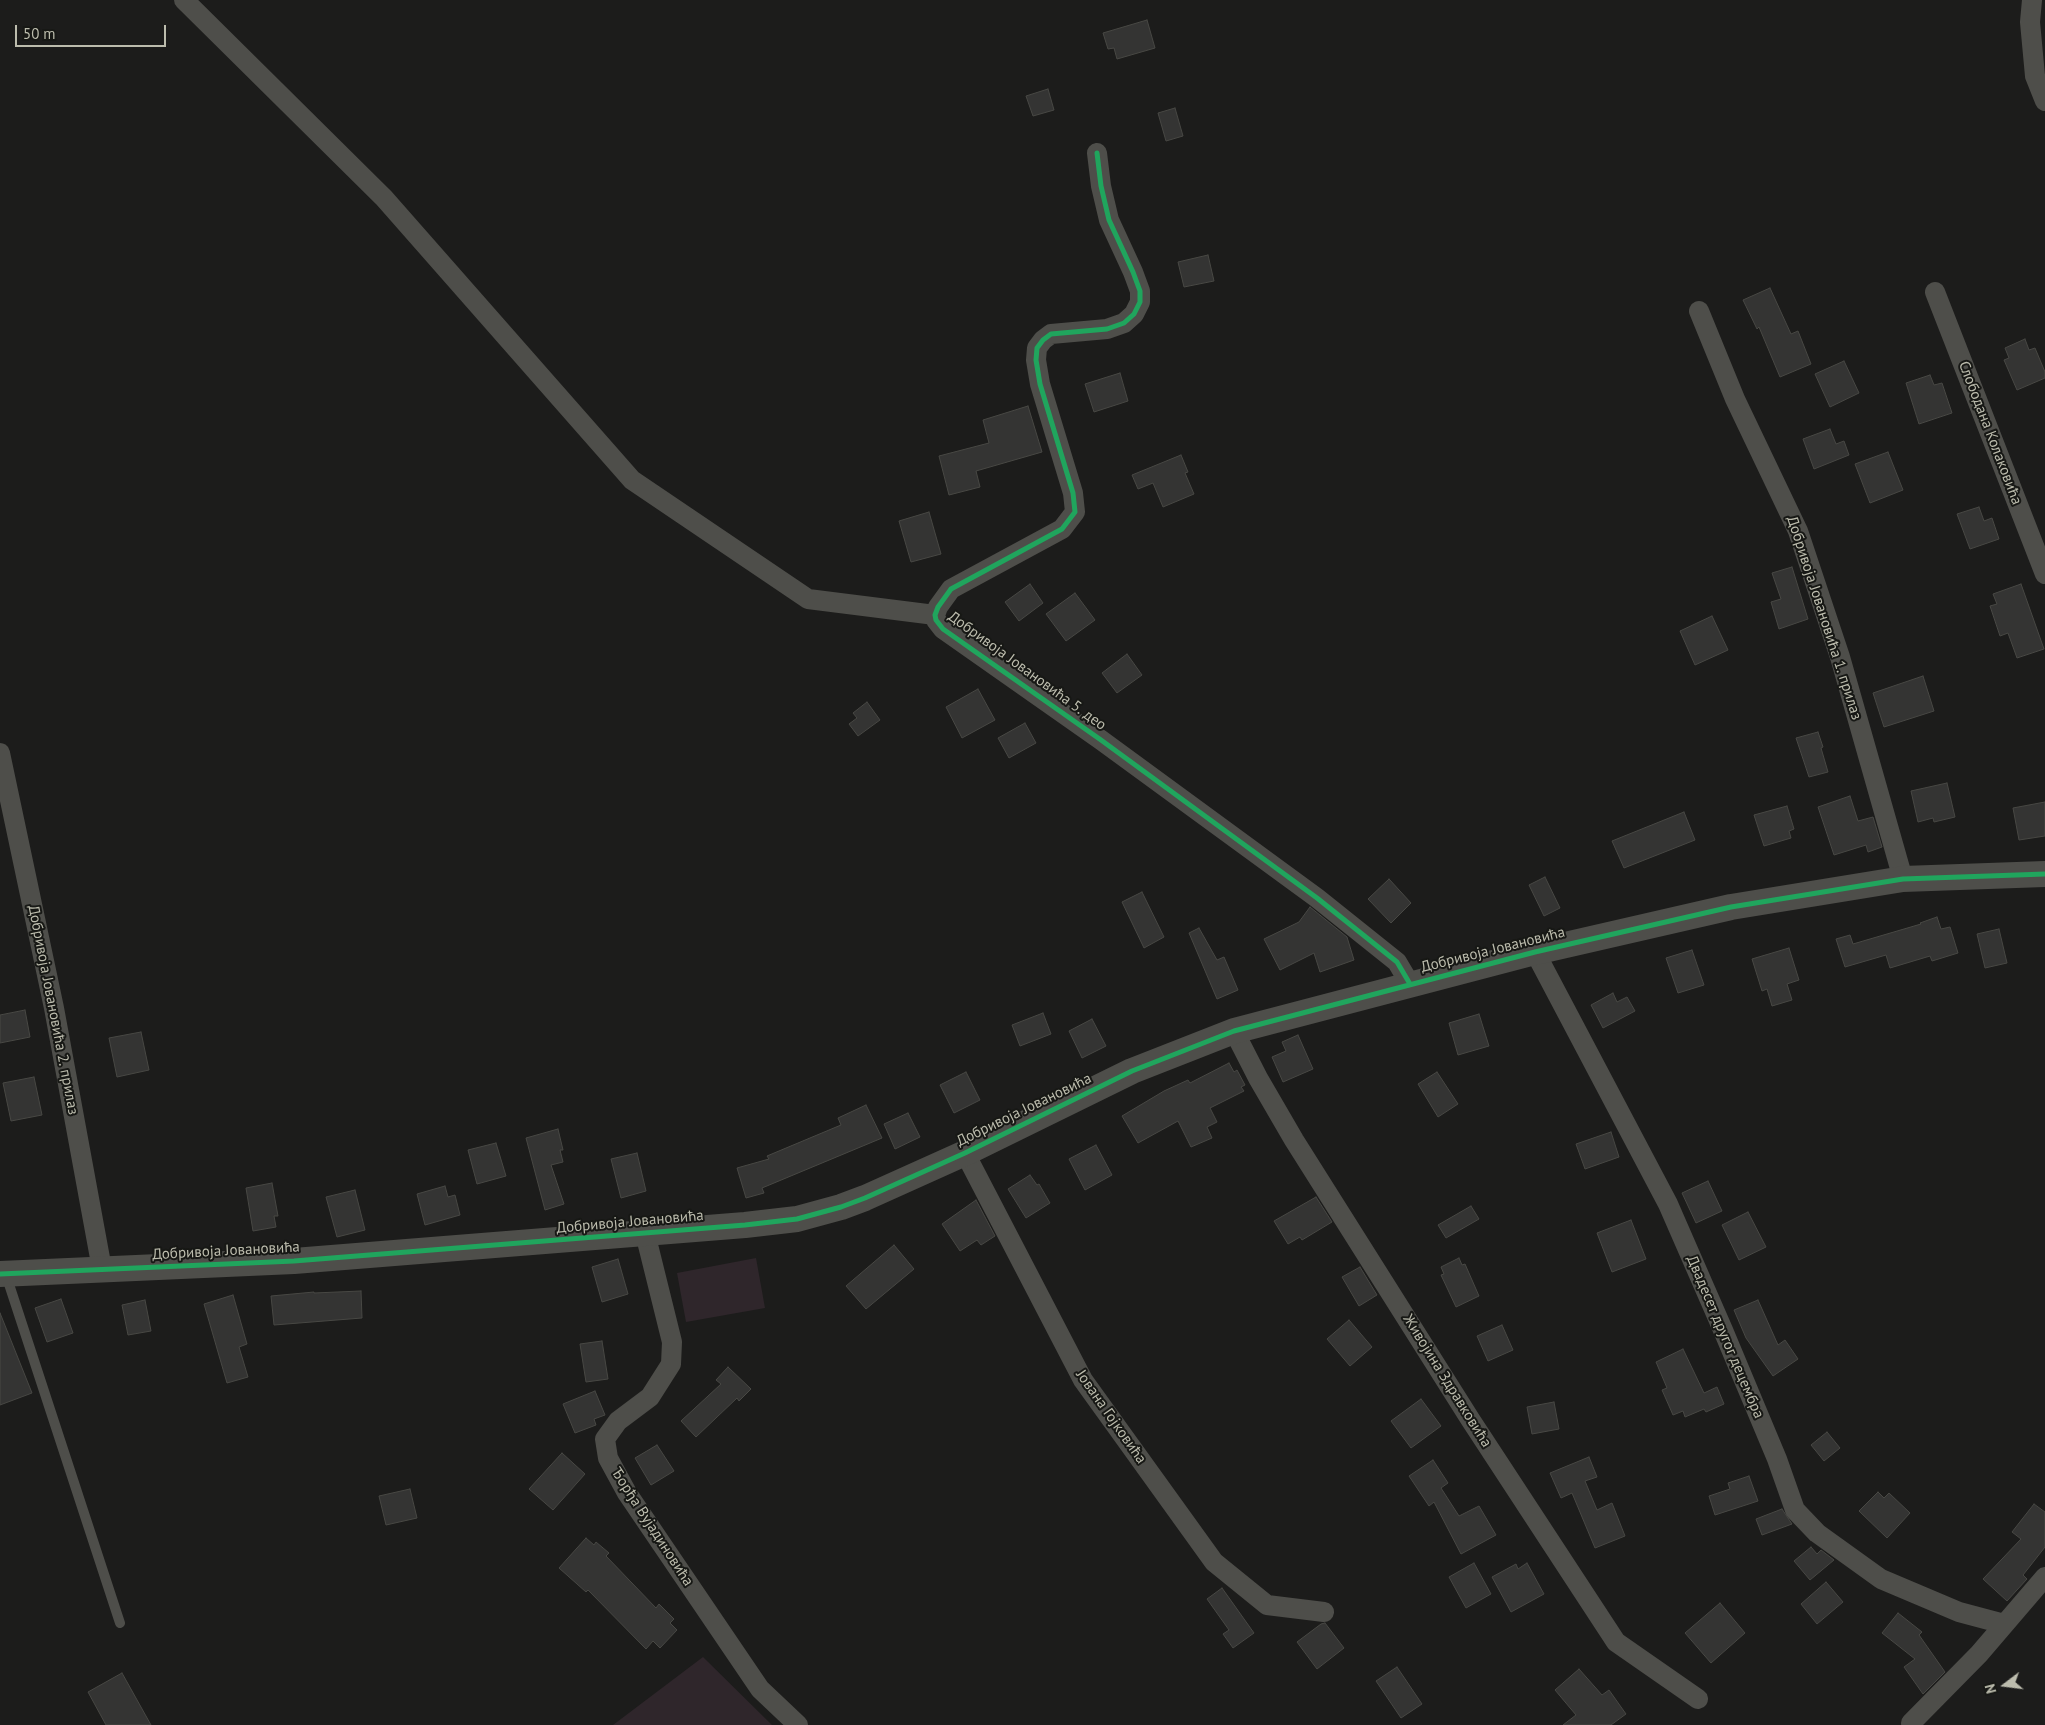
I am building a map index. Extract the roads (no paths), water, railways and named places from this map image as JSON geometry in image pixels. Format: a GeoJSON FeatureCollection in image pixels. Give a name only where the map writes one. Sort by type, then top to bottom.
{"type":"FeatureCollection","features":[{"type":"Feature","properties":{"kind":"street"},"geometry":{"type":"LineString","coordinates":[[184,0],[384,198],[632,480],[808,598],[935,615]]}},
{"type":"Feature","properties":{"kind":"street"},"geometry":{"type":"LineString","coordinates":[[2032,0],[2030,22],[2035,76],[2045,101]]}},
{"type":"Feature","properties":{"kind":"street","name":"Добривоја Јовановића 5. део"},"geometry":{"type":"LineString","coordinates":[[1097,153],[1101,186],[1109,220],[1133,272],[1140,291],[1140,302],[1134,314],[1124,323],[1107,329],[1052,334],[1043,340],[1037,348],[1036,360],[1040,384],[1073,493],[1075,512],[1062,528],[959,584],[942,600],[935,615],[938,625],[1102,740],[1332,909],[1397,962],[1410,984]]}},
{"type":"Feature","properties":{"kind":"street","name":"Слободана Колаковића"},"geometry":{"type":"LineString","coordinates":[[1935,292],[2045,574]]}},
{"type":"Feature","properties":{"kind":"street","name":"Добривоја Јовановића 1. прилаз"},"geometry":{"type":"LineString","coordinates":[[1699,311],[1735,399],[1798,531],[1840,657],[1903,879]]}},
{"type":"Feature","properties":{"kind":"street","name":"Добривоја Јовановића 2. прилаз"},"geometry":{"type":"LineString","coordinates":[[0,753],[54,1008],[102,1269]]}},
{"type":"Feature","properties":{"kind":"street","name":"Добривоја Јовановића"},"geometry":{"type":"LineString","coordinates":[[3,1274],[294,1261],[745,1225],[797,1219],[865,1198],[965,1153],[1132,1070],[1234,1031],[1535,952],[1731,907],[1903,879],[2045,874]]}},
{"type":"Feature","properties":{"kind":"street","name":"Двадесет другог децембра"},"geometry":{"type":"LineString","coordinates":[[1535,952],[1668,1204],[1777,1459],[1795,1510],[1817,1533],[1881,1579],[1959,1612],[2004,1624]]}},
{"type":"Feature","properties":{"kind":"street","name":"Живојина Здравковића"},"geometry":{"type":"LineString","coordinates":[[1234,1031],[1258,1078],[1299,1148],[1465,1411],[1616,1642],[1698,1699]]}},
{"type":"Feature","properties":{"kind":"street","name":"Јована Гојковића"},"geometry":{"type":"LineString","coordinates":[[965,1153],[1083,1380],[1214,1562],[1268,1605],[1324,1612]]}},
{"type":"Feature","properties":{"kind":"street","name":"Ђорђа Вујадиновића"},"geometry":{"type":"LineString","coordinates":[[645,1233],[672,1342],[671,1364],[650,1397],[618,1421],[605,1439],[608,1458],[627,1492],[760,1689],[798,1725]]}},
{"type":"Feature","properties":{"kind":"street"},"geometry":{"type":"LineString","coordinates":[[1912,1723],[1979,1654],[2045,1577]]}},
{"type":"Feature","properties":{"kind":"lane"},"geometry":{"type":"LineString","coordinates":[[3,1274],[120,1623]]}}]}
